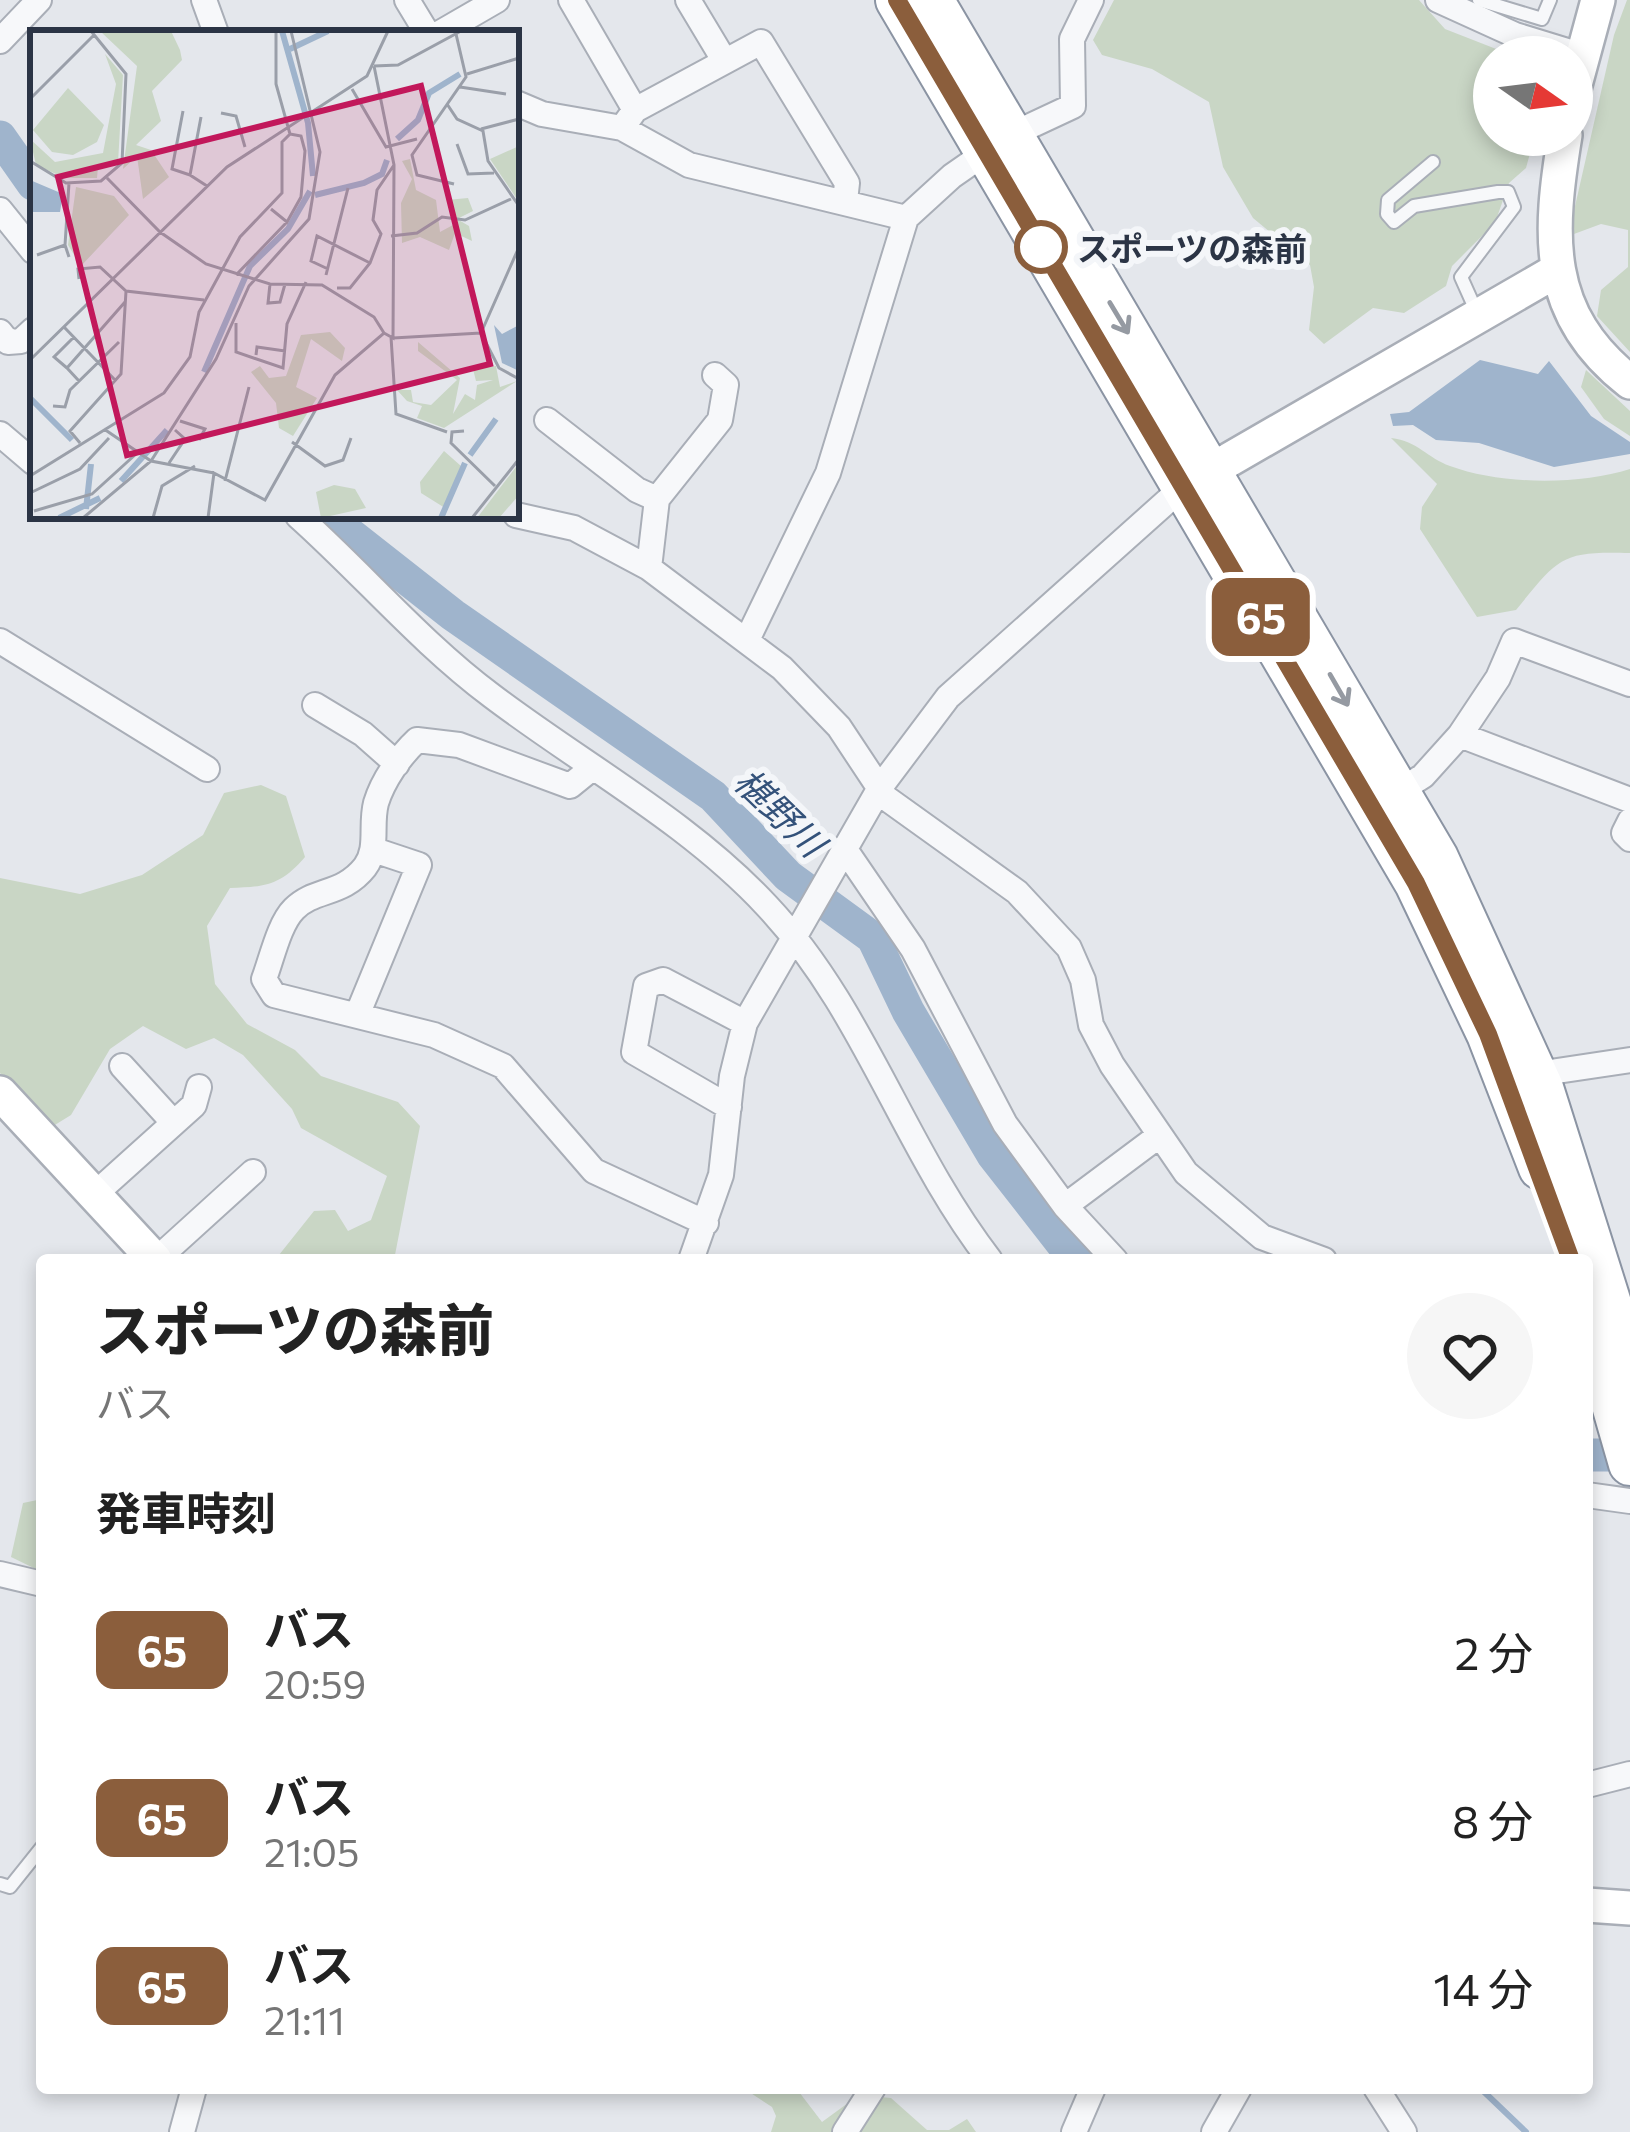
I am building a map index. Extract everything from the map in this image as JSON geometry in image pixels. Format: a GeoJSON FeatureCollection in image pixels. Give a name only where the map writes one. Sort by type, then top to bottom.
{"type":"FeatureCollection","features":[{"type":"Feature","properties":{"kind":"highway"},"geometry":{"type":"LineString","coordinates":[[897,0],[999,145],[1386,800],[1472,928],[1537,1074],[1584,1254]]}},
{"type":"Feature","properties":{"kind":"highway"},"geometry":{"type":"LineString","coordinates":[[932,0],[999,145]]}},
{"type":"Feature","properties":{"kind":"highway"},"geometry":{"type":"LineString","coordinates":[[1386,800],[1416,883],[1488,1034],[1569,1254]]}},
{"type":"Feature","properties":{"kind":"highway"},"geometry":{"type":"LineString","coordinates":[[1593,1288],[1630,1464]]}},
{"type":"Feature","properties":{"kind":"street"},"geometry":{"type":"LineString","coordinates":[[0,41],[39,0]]}},
{"type":"Feature","properties":{"kind":"street"},"geometry":{"type":"LineString","coordinates":[[205,0],[215,30]]}},
{"type":"Feature","properties":{"kind":"street"},"geometry":{"type":"LineString","coordinates":[[407,0],[425,30]]}},
{"type":"Feature","properties":{"kind":"street"},"geometry":{"type":"LineString","coordinates":[[445,30],[497,0]]}},
{"type":"Feature","properties":{"kind":"street"},"geometry":{"type":"LineString","coordinates":[[571,0],[628,119],[689,165],[906,218]]}},
{"type":"Feature","properties":{"kind":"street"},"geometry":{"type":"LineString","coordinates":[[688,0],[724,60]]}},
{"type":"Feature","properties":{"kind":"street"},"geometry":{"type":"LineString","coordinates":[[747,640],[828,473],[906,218],[999,145],[1073,106],[1072,39],[1091,0]]}},
{"type":"Feature","properties":{"kind":"street"},"geometry":{"type":"LineString","coordinates":[[1438,0],[1518,36]]}},
{"type":"Feature","properties":{"kind":"street"},"geometry":{"type":"LineString","coordinates":[[1586,36],[1598,0]]}},
{"type":"Feature","properties":{"kind":"street"},"geometry":{"type":"LineString","coordinates":[[519,105],[542,114],[628,119],[761,42],[847,183],[845,200]]}},
{"type":"Feature","properties":{"kind":"street"},"geometry":{"type":"LineString","coordinates":[[1562,156],[1551,231],[1556,271],[1582,330],[1630,382]]}},
{"type":"Feature","properties":{"kind":"street"},"geometry":{"type":"LineString","coordinates":[[0,210],[30,247]]}},
{"type":"Feature","properties":{"kind":"street"},"geometry":{"type":"LineString","coordinates":[[694,1254],[721,1175],[746,1023],[881,786],[948,697],[1196,479],[1556,271]]}},
{"type":"Feature","properties":{"kind":"street"},"geometry":{"type":"LineString","coordinates":[[0,332],[8,342],[21,341],[30,333]]}},
{"type":"Feature","properties":{"kind":"street"},"geometry":{"type":"LineString","coordinates":[[650,568],[657,499],[720,421],[727,385],[715,375]]}},
{"type":"Feature","properties":{"kind":"street"},"geometry":{"type":"LineString","coordinates":[[547,420],[637,490],[657,499]]}},
{"type":"Feature","properties":{"kind":"street"},"geometry":{"type":"LineString","coordinates":[[0,434],[30,459]]}},
{"type":"Feature","properties":{"kind":"street"},"geometry":{"type":"LineString","coordinates":[[519,516],[574,528],[650,568],[747,640],[839,728],[886,797],[1017,892],[1069,948],[1083,980],[1091,1024],[1186,1173],[1232,1217],[1279,1245],[1306,1254]]}},
{"type":"Feature","properties":{"kind":"street"},"geometry":{"type":"LineString","coordinates":[[301,519],[406,625],[591,769],[685,834],[795,936],[833,988],[951,1210],[985,1254]]}},
{"type":"Feature","properties":{"kind":"street"},"geometry":{"type":"LineString","coordinates":[[0,641],[207,769]]}},
{"type":"Feature","properties":{"kind":"street"},"geometry":{"type":"LineString","coordinates":[[1386,800],[1423,776],[1460,735],[1498,678],[1514,641],[1630,684]]}},
{"type":"Feature","properties":{"kind":"street"},"geometry":{"type":"LineString","coordinates":[[315,706],[363,734],[397,764]]}},
{"type":"Feature","properties":{"kind":"street"},"geometry":{"type":"LineString","coordinates":[[1460,735],[1630,800]]}},
{"type":"Feature","properties":{"kind":"street"},"geometry":{"type":"LineString","coordinates":[[591,769],[570,786],[434,739],[417,740],[376,802],[374,850],[340,892],[308,899],[290,911],[264,979],[274,995],[434,1035],[503,1066],[594,1171],[706,1223]]}},
{"type":"Feature","properties":{"kind":"street"},"geometry":{"type":"LineString","coordinates":[[1630,820],[1624,833],[1630,839]]}},
{"type":"Feature","properties":{"kind":"street"},"geometry":{"type":"LineString","coordinates":[[358,1013],[419,865],[374,850]]}},
{"type":"Feature","properties":{"kind":"street"},"geometry":{"type":"LineString","coordinates":[[841,854],[914,950],[1005,1124],[1065,1206],[1109,1254]]}},
{"type":"Feature","properties":{"kind":"street"},"geometry":{"type":"LineString","coordinates":[[729,1106],[634,1052],[646,986],[663,980],[746,1023]]}},
{"type":"Feature","properties":{"kind":"street"},"geometry":{"type":"LineString","coordinates":[[1537,1074],[1630,1060]]}},
{"type":"Feature","properties":{"kind":"street"},"geometry":{"type":"LineString","coordinates":[[122,1066],[173,1122]]}},
{"type":"Feature","properties":{"kind":"street"},"geometry":{"type":"LineString","coordinates":[[95,1195],[194,1105],[199,1088]]}},
{"type":"Feature","properties":{"kind":"street"},"geometry":{"type":"LineString","coordinates":[[0,1093],[149,1254]]}},
{"type":"Feature","properties":{"kind":"street"},"geometry":{"type":"LineString","coordinates":[[1065,1206],[1160,1135]]}},
{"type":"Feature","properties":{"kind":"street"},"geometry":{"type":"LineString","coordinates":[[162,1254],[254,1172]]}},
{"type":"Feature","properties":{"kind":"street"},"geometry":{"type":"LineString","coordinates":[[1593,1496],[1630,1501]]}},
{"type":"Feature","properties":{"kind":"street"},"geometry":{"type":"LineString","coordinates":[[0,1574],[36,1583]]}},
{"type":"Feature","properties":{"kind":"street"},"geometry":{"type":"LineString","coordinates":[[1593,1783],[1630,1774]]}},
{"type":"Feature","properties":{"kind":"street"},"geometry":{"type":"LineString","coordinates":[[1593,1905],[1630,1908]]}},
{"type":"Feature","properties":{"kind":"street"},"geometry":{"type":"LineString","coordinates":[[187,2130],[193,2094]]}},
{"type":"Feature","properties":{"kind":"street"},"geometry":{"type":"LineString","coordinates":[[845,2132],[869,2094]]}},
{"type":"Feature","properties":{"kind":"street"},"geometry":{"type":"LineString","coordinates":[[1074,2132],[1090,2094]]}},
{"type":"Feature","properties":{"kind":"street"},"geometry":{"type":"LineString","coordinates":[[1214,2132],[1236,2094]]}},
{"type":"Feature","properties":{"kind":"street"},"geometry":{"type":"LineString","coordinates":[[1380,2094],[1404,2132]]}},
{"type":"Feature","properties":{"kind":"lane"},"geometry":{"type":"LineString","coordinates":[[1479,0],[1542,19],[1550,0]]}},
{"type":"Feature","properties":{"kind":"lane"},"geometry":{"type":"LineString","coordinates":[[1433,162],[1388,200],[1387,214],[1394,222],[1414,206],[1498,192],[1508,192],[1514,207],[1460,277],[1478,316]]}},
{"type":"Feature","properties":{"kind":"lane"},"geometry":{"type":"LineString","coordinates":[[0,1884],[10,1887],[36,1854]]}},
{"type":"Feature","properties":{"kind":"green space"},"geometry":{"type":"Polygon","coordinates":[[[1114,0],[1419,0],[1445,29],[1473,40],[1473,156],[1529,156],[1526,168],[1509,183],[1495,223],[1452,266],[1446,286],[1404,313],[1373,308],[1324,344],[1309,330],[1314,287],[1310,265],[1253,218],[1223,167],[1209,102],[1152,69],[1102,55],[1093,40],[1114,0]]]}},
{"type":"Feature","properties":{"kind":"green space"},"geometry":{"type":"Polygon","coordinates":[[[1630,0],[1630,352],[1597,316],[1601,290],[1628,267],[1628,230],[1601,224],[1574,234],[1573,215],[1586,156],[1593,156],[1593,127],[1614,35],[1630,0]]]}},
{"type":"Feature","properties":{"kind":"green space"},"geometry":{"type":"Polygon","coordinates":[[[1586,370],[1630,411],[1630,436],[1604,419],[1581,387],[1586,370]]]}},
{"type":"Feature","properties":{"kind":"green space"},"geometry":{"type":"Polygon","coordinates":[[[1391,438],[1450,466],[1516,480],[1565,480],[1630,469],[1630,553],[1589,554],[1563,561],[1516,610],[1477,617],[1420,529],[1422,507],[1437,484],[1391,438]]]}},
{"type":"Feature","properties":{"kind":"green space"},"geometry":{"type":"Polygon","coordinates":[[[261,785],[286,796],[305,857],[272,883],[230,888],[207,926],[215,984],[247,1024],[295,1050],[321,1076],[398,1102],[420,1126],[395,1254],[280,1254],[314,1211],[335,1210],[348,1231],[371,1220],[387,1176],[301,1128],[292,1109],[243,1055],[214,1038],[186,1049],[143,1026],[110,1049],[71,1115],[50,1128],[0,1073],[0,878],[80,894],[142,875],[203,835],[224,793],[261,785]]]}},
{"type":"Feature","properties":{"kind":"green space"},"geometry":{"type":"Polygon","coordinates":[[[36,1500],[36,1569],[11,1557],[23,1503],[36,1500]]]}},
{"type":"Feature","properties":{"kind":"green space"},"geometry":{"type":"Polygon","coordinates":[[[752,2094],[801,2094],[822,2122],[859,2095],[891,2098],[927,2130],[949,2130],[967,2119],[976,2132],[771,2132],[776,2116],[772,2107],[752,2094]]]}},
{"type":"Feature","properties":{"kind":"water"},"geometry":{"type":"Polygon","coordinates":[[[1480,360],[1538,374],[1549,361],[1591,416],[1630,442],[1630,454],[1554,467],[1479,443],[1436,440],[1413,425],[1393,426],[1390,414],[1409,412],[1480,360]]]}},
{"type":"Feature","properties":{"kind":"waterway","name":"椹野川"},"geometry":{"type":"LineString","coordinates":[[0,137],[30,180]]}},
{"type":"Feature","properties":{"kind":"waterway","name":"椹野川"},"geometry":{"type":"LineString","coordinates":[[331,519],[453,615],[713,796],[788,876],[873,938],[908,1011],[993,1155],[1070,1254]]}},
{"type":"Feature","properties":{"kind":"waterway","name":"椹野川"},"geometry":{"type":"LineString","coordinates":[[1593,1455],[1630,1455]]}},
{"type":"Feature","properties":{"kind":"waterway"},"geometry":{"type":"LineString","coordinates":[[1486,2094],[1526,2132]]}},
{"type":"Feature","properties":{"kind":"bus line","name":"65"},"geometry":{"type":"LineString","coordinates":[[897,0],[1416,883],[1488,1034],[1569,1254]]}},
{"type":"Feature","properties":{"kind":"place","name":"スポーツの森前"},"geometry":{"type":"Point","coordinates":[1041,247]}}]}
